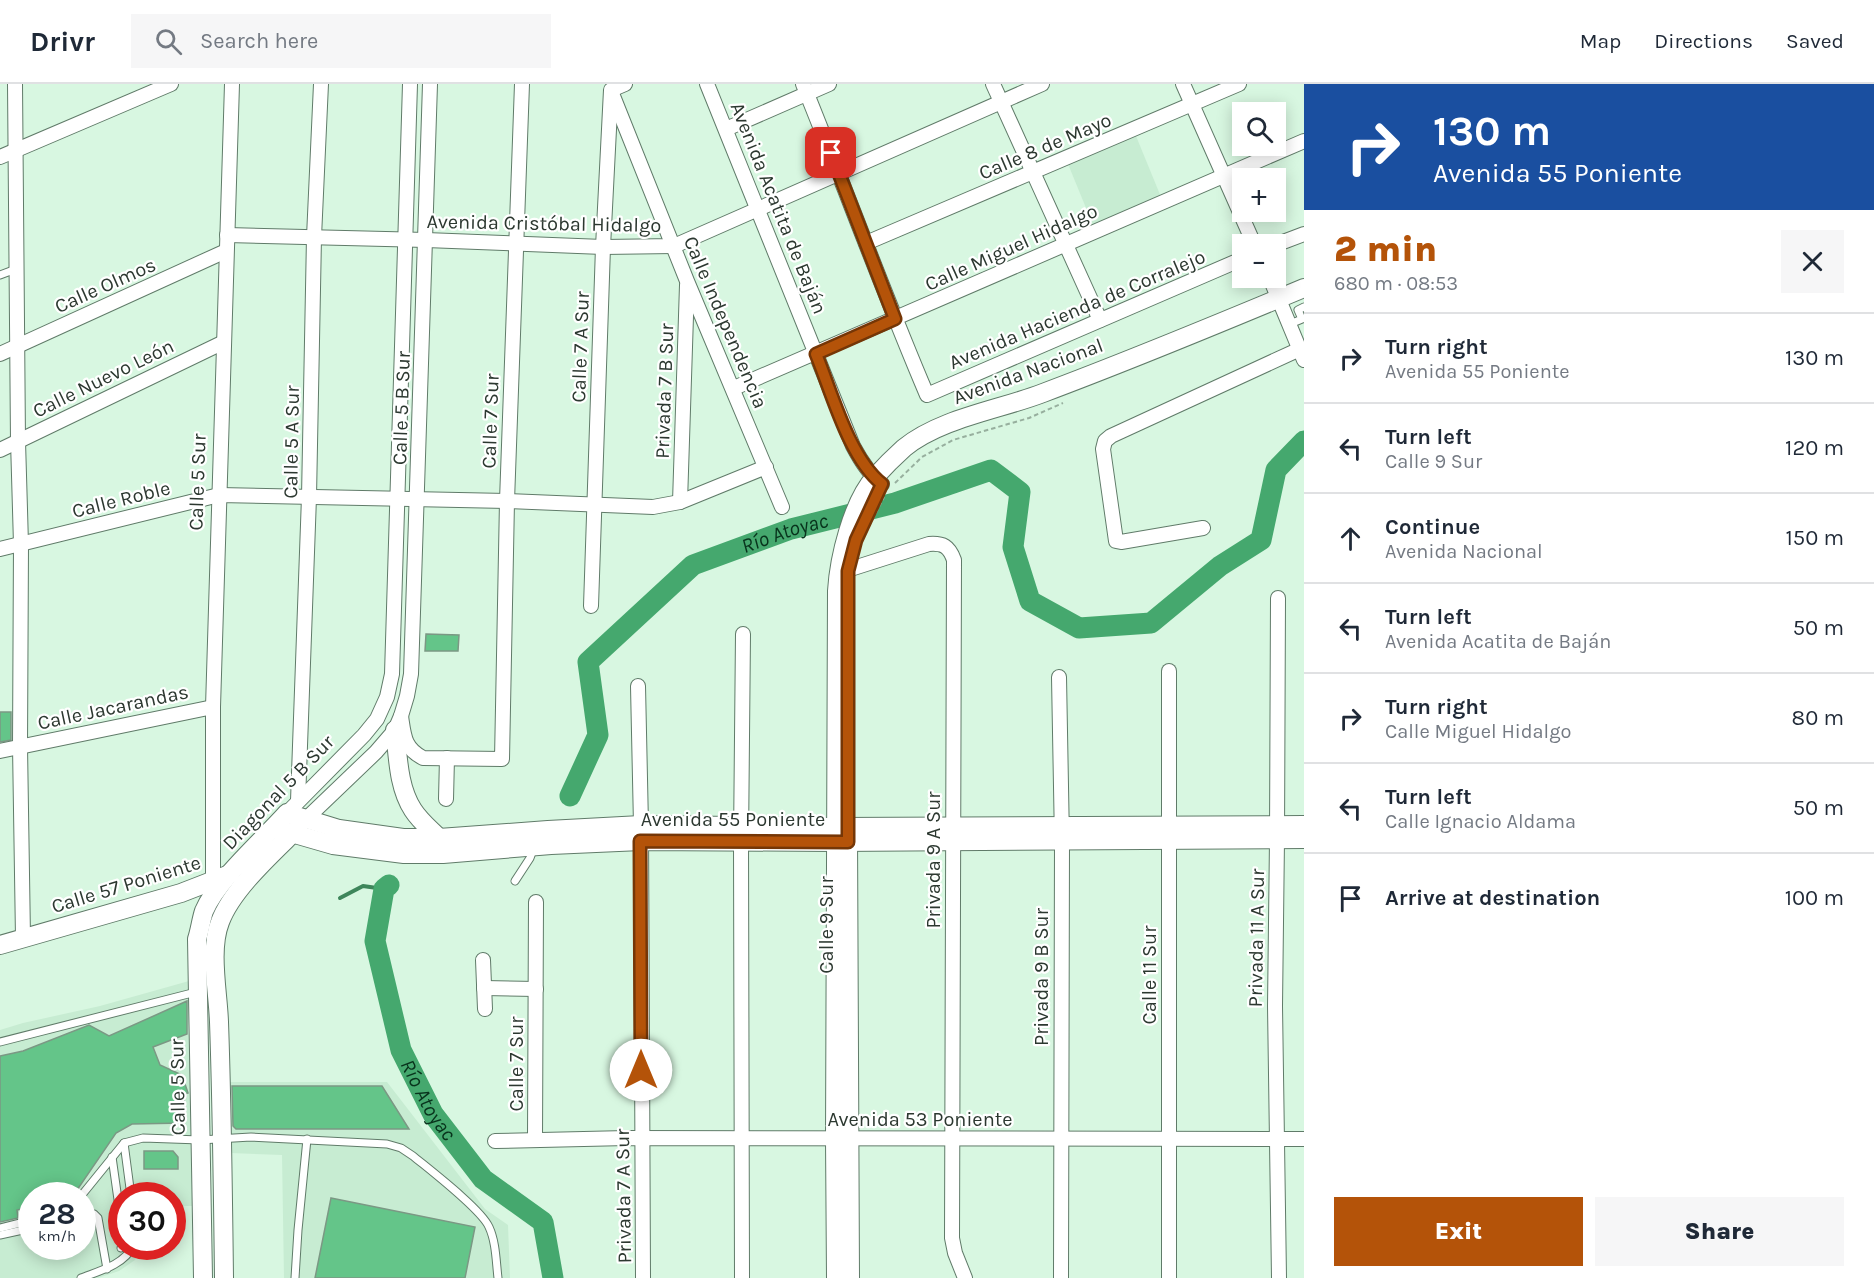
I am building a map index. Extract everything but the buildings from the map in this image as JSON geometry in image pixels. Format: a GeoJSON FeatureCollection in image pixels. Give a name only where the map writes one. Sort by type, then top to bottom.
{"type":"FeatureCollection","features":[{"type":"Feature","properties":{"kind":"main road","name":"Avenida Nacional"},"geometry":{"type":"LineString","coordinates":[[1281,302],[1304,288]]}},
{"type":"Feature","properties":{"kind":"main road","name":"Avenida Nacional"},"geometry":{"type":"LineString","coordinates":[[843,572],[876,490],[906,447],[942,426],[1043,393],[1281,302],[1304,297]]}},
{"type":"Feature","properties":{"kind":"main road","name":"Calle 9 Sur"},"geometry":{"type":"LineString","coordinates":[[836,1278],[842,1139],[843,572]]}},
{"type":"Feature","properties":{"kind":"main road"},"geometry":{"type":"LineString","coordinates":[[398,723],[401,779],[406,797],[412,809],[439,838]]}},
{"type":"Feature","properties":{"kind":"main road","name":"Avenida 55 Poniente"},"geometry":{"type":"LineString","coordinates":[[293,807],[306,820],[339,830],[403,838],[439,838],[548,830],[741,834],[1277,832],[1304,825]]}},
{"type":"Feature","properties":{"kind":"main road","name":"Diagonal 5 B Sur"},"geometry":{"type":"LineString","coordinates":[[231,874],[293,807]]}},
{"type":"Feature","properties":{"kind":"main road","name":"Diagonal 5 B Sur"},"geometry":{"type":"LineString","coordinates":[[219,1020],[214,948],[219,923],[231,900],[264,862],[306,820]]}},
{"type":"Feature","properties":{"kind":"main road","name":"Avenida 55 Poniente"},"geometry":{"type":"LineString","coordinates":[[274,828],[333,844],[404,854],[443,854],[534,846],[641,833]]}},
{"type":"Feature","properties":{"kind":"main road","name":"Avenida 55 Poniente"},"geometry":{"type":"LineString","coordinates":[[1277,832],[1304,839]]}},
{"type":"Feature","properties":{"kind":"main road","name":"Calle 57 Poniente"},"geometry":{"type":"LineString","coordinates":[[0,945],[181,894],[210,897],[231,874],[264,862]]}},
{"type":"Feature","properties":{"kind":"main road"},"geometry":{"type":"LineString","coordinates":[[181,894],[193,898],[210,897]]}},
{"type":"Feature","properties":{"kind":"main road","name":"Calle 5 Sur"},"geometry":{"type":"LineString","coordinates":[[203,1278],[198,939],[210,897]]}},
{"type":"Feature","properties":{"kind":"main road"},"geometry":{"type":"LineString","coordinates":[[199,1022],[219,1020],[224,1278]]}},
{"type":"Feature","properties":{"kind":"main road","name":"Calle 9 Sur"},"geometry":{"type":"LineString","coordinates":[[842,1139],[850,1278]]}},
{"type":"Feature","properties":{"kind":"street"},"geometry":{"type":"LineString","coordinates":[[15,84],[23,939]]}},
{"type":"Feature","properties":{"kind":"street"},"geometry":{"type":"LineString","coordinates":[[0,157],[171,84]]}},
{"type":"Feature","properties":{"kind":"street","name":"Calle 5 Sur"},"geometry":{"type":"LineString","coordinates":[[210,897],[213,707],[232,84]]}},
{"type":"Feature","properties":{"kind":"street","name":"Calle 5 A Sur"},"geometry":{"type":"LineString","coordinates":[[293,807],[309,497],[314,237],[321,84]]}},
{"type":"Feature","properties":{"kind":"street","name":"Calle 5 B Sur"},"geometry":{"type":"LineString","coordinates":[[377,719],[387,697],[392,674],[410,84]]}},
{"type":"Feature","properties":{"kind":"street","name":"Calle 5 B Sur"},"geometry":{"type":"LineString","coordinates":[[398,723],[411,675],[430,84]]}},
{"type":"Feature","properties":{"kind":"street","name":"Calle 7 Sur"},"geometry":{"type":"LineString","coordinates":[[447,758],[502,759],[507,501],[522,84]]}},
{"type":"Feature","properties":{"kind":"street"},"geometry":{"type":"LineString","coordinates":[[610,87],[625,84]]}},
{"type":"Feature","properties":{"kind":"street","name":"Avenida Acatita de Baján"},"geometry":{"type":"LineString","coordinates":[[707,84],[853,446],[876,490]]}},
{"type":"Feature","properties":{"kind":"street"},"geometry":{"type":"LineString","coordinates":[[726,129],[805,89],[828,84]]}},
{"type":"Feature","properties":{"kind":"street"},"geometry":{"type":"LineString","coordinates":[[993,84],[1100,320]]}},
{"type":"Feature","properties":{"kind":"street","name":"Avenida Cristóbal Hidalgo"},"geometry":{"type":"LineString","coordinates":[[227,236],[405,239],[603,247],[674,246],[1042,84]]}},
{"type":"Feature","properties":{"kind":"street"},"geometry":{"type":"LineString","coordinates":[[1184,84],[1250,234]]}},
{"type":"Feature","properties":{"kind":"street","name":"Calle 8 de Mayo"},"geometry":{"type":"LineString","coordinates":[[866,243],[1239,84]]}},
{"type":"Feature","properties":{"kind":"street","name":"Calle Independencia"},"geometry":{"type":"LineString","coordinates":[[610,87],[687,281],[734,388],[782,507]]}},
{"type":"Feature","properties":{"kind":"street","name":"Calle 7 A Sur"},"geometry":{"type":"LineString","coordinates":[[591,606],[610,87]]}},
{"type":"Feature","properties":{"kind":"street"},"geometry":{"type":"LineString","coordinates":[[805,89],[840,173],[895,319]]}},
{"type":"Feature","properties":{"kind":"street","name":"Calle Miguel Hidalgo"},"geometry":{"type":"LineString","coordinates":[[734,388],[1304,141]]}},
{"type":"Feature","properties":{"kind":"street"},"geometry":{"type":"LineString","coordinates":[[1286,241],[1304,234]]}},
{"type":"Feature","properties":{"kind":"street","name":"Calle Olmos"},"geometry":{"type":"LineString","coordinates":[[0,354],[226,251]]}},
{"type":"Feature","properties":{"kind":"street","name":"Avenida Hacienda de Corralejo"},"geometry":{"type":"LineString","coordinates":[[895,319],[927,395],[1232,263]]}},
{"type":"Feature","properties":{"kind":"street","name":"Privada 7 B Sur"},"geometry":{"type":"LineString","coordinates":[[680,502],[687,281]]}},
{"type":"Feature","properties":{"kind":"street"},"geometry":{"type":"LineString","coordinates":[[1203,528],[1116,541],[1103,449],[1105,441],[1111,436],[1302,355],[1275,288]]}},
{"type":"Feature","properties":{"kind":"street","name":"Calle Nuevo León"},"geometry":{"type":"LineString","coordinates":[[0,450],[224,342]]}},
{"type":"Feature","properties":{"kind":"street","name":"Calle Roble"},"geometry":{"type":"LineString","coordinates":[[0,549],[219,495],[507,501],[653,507],[680,502],[766,467]]}},
{"type":"Feature","properties":{"kind":"street","name":"Privada 9 A Sur"},"geometry":{"type":"LineString","coordinates":[[843,572],[929,544],[940,543],[950,549],[954,560],[952,1238],[965,1278]]}},
{"type":"Feature","properties":{"kind":"street","name":"Privada 11 A Sur"},"geometry":{"type":"LineString","coordinates":[[1278,598],[1275,1006],[1279,1278]]}},
{"type":"Feature","properties":{"kind":"street"},"geometry":{"type":"LineString","coordinates":[[742,1278],[743,634]]}},
{"type":"Feature","properties":{"kind":"street","name":"Calle 11 Sur"},"geometry":{"type":"LineString","coordinates":[[1169,671],[1169,1278]]}},
{"type":"Feature","properties":{"kind":"street","name":"Privada 9 B Sur"},"geometry":{"type":"LineString","coordinates":[[1059,677],[1062,833],[1061,1278]]}},
{"type":"Feature","properties":{"kind":"street","name":"Privada 7 A Sur"},"geometry":{"type":"LineString","coordinates":[[638,686],[643,1278]]}},
{"type":"Feature","properties":{"kind":"street","name":"Calle Jacarandas"},"geometry":{"type":"LineString","coordinates":[[0,751],[213,707]]}},
{"type":"Feature","properties":{"kind":"street","name":"Diagonal 5 B Sur"},"geometry":{"type":"LineString","coordinates":[[293,807],[377,719]]}},
{"type":"Feature","properties":{"kind":"street"},"geometry":{"type":"LineString","coordinates":[[398,723],[409,747],[415,754],[423,758],[447,758],[446,799]]}},
{"type":"Feature","properties":{"kind":"street","name":"Diagonal 5 B Sur"},"geometry":{"type":"LineString","coordinates":[[306,820],[376,752],[398,723]]}},
{"type":"Feature","properties":{"kind":"street","name":"Calle 7 Sur"},"geometry":{"type":"LineString","coordinates":[[536,902],[536,1140]]}},
{"type":"Feature","properties":{"kind":"street"},"geometry":{"type":"LineString","coordinates":[[483,960],[485,1009]]}},
{"type":"Feature","properties":{"kind":"street","name":"Calle 7 Sur"},"geometry":{"type":"LineString","coordinates":[[484,988],[536,988]]}},
{"type":"Feature","properties":{"kind":"street","name":"Avenida 53 Poniente"},"geometry":{"type":"LineString","coordinates":[[495,1141],[642,1138],[1304,1139]]}},
{"type":"Feature","properties":{"kind":"lane"},"geometry":{"type":"LineString","coordinates":[[0,275],[16,269]]}},
{"type":"Feature","properties":{"kind":"lane"},"geometry":{"type":"LineString","coordinates":[[1290,324],[1302,320],[1298,310],[1304,307]]}},
{"type":"Feature","properties":{"kind":"lane"},"geometry":{"type":"LineString","coordinates":[[515,881],[530,858],[534,846]]}},
{"type":"Feature","properties":{"kind":"lane"},"geometry":{"type":"LineString","coordinates":[[0,1042],[198,991]]}},
{"type":"Feature","properties":{"kind":"lane"},"geometry":{"type":"LineString","coordinates":[[92,1182],[123,1143],[143,1138],[200,1140],[251,1137],[295,1138],[387,1144],[401,1148],[413,1156],[478,1212],[488,1224],[493,1238],[498,1278]]}},
{"type":"Feature","properties":{"kind":"lane"},"geometry":{"type":"LineString","coordinates":[[295,1278],[307,1139]]}},
{"type":"Feature","properties":{"kind":"lane"},"geometry":{"type":"LineString","coordinates":[[123,1143],[129,1182]]}},
{"type":"Feature","properties":{"kind":"lane"},"geometry":{"type":"LineString","coordinates":[[112,1157],[116,1182]]}},
{"type":"Feature","properties":{"kind":"lane"},"geometry":{"type":"LineString","coordinates":[[96,1216],[107,1269]]}},
{"type":"Feature","properties":{"kind":"lane"},"geometry":{"type":"LineString","coordinates":[[0,1228],[18,1224]]}},
{"type":"Feature","properties":{"kind":"lane"},"geometry":{"type":"LineString","coordinates":[[0,1235],[18,1231]]}},
{"type":"Feature","properties":{"kind":"lane"},"geometry":{"type":"LineString","coordinates":[[81,1278],[107,1269],[120,1260]]}},
{"type":"Feature","properties":{"kind":"path"},"geometry":{"type":"LineString","coordinates":[[855,539],[876,490]]}},
{"type":"Feature","properties":{"kind":"shaded area"},"geometry":{"type":"Polygon","coordinates":[[[1136,136],[1161,197],[1093,225],[1068,164],[1136,136]]]}},
{"type":"Feature","properties":{"kind":"shaded area"},"geometry":{"type":"Polygon","coordinates":[[[189,981],[194,999],[195,1206],[186,1206],[186,1182],[108,1182],[108,1260],[135,1260],[119,1271],[98,1278],[0,1278],[0,1030],[100,1006],[189,981]]]}},
{"type":"Feature","properties":{"kind":"shaded area"},"geometry":{"type":"Polygon","coordinates":[[[227,1082],[387,1082],[485,1209],[508,1225],[510,1278],[284,1278],[282,1155],[230,1153],[227,1082]]]}},
{"type":"Feature","properties":{"kind":"waterway","name":"Río Atoyac"},"geometry":{"type":"LineString","coordinates":[[570,796],[598,735],[588,662],[693,565],[791,529],[895,503],[991,470],[1020,492],[1013,547],[1030,601],[1079,628],[1151,623],[1220,566],[1261,540],[1276,470],[1304,441]]}},
{"type":"Feature","properties":{"kind":"waterway","name":"Río Atoyac"},"geometry":{"type":"LineString","coordinates":[[389,885],[384,889],[375,941],[401,1050],[433,1114],[483,1179],[543,1222],[553,1278]]}},
{"type":"Feature","properties":{"kind":"waterway"},"geometry":{"type":"LineString","coordinates":[[340,898],[363,886],[384,889]]}},
{"type":"Feature","properties":{"kind":"route"},"geometry":{"type":"LineString","coordinates":[[641,1070],[640,841],[848,842],[848,571],[856,540],[882,484],[874,478],[861,461],[853,446],[816,354],[895,319],[831,153]]}}]}
